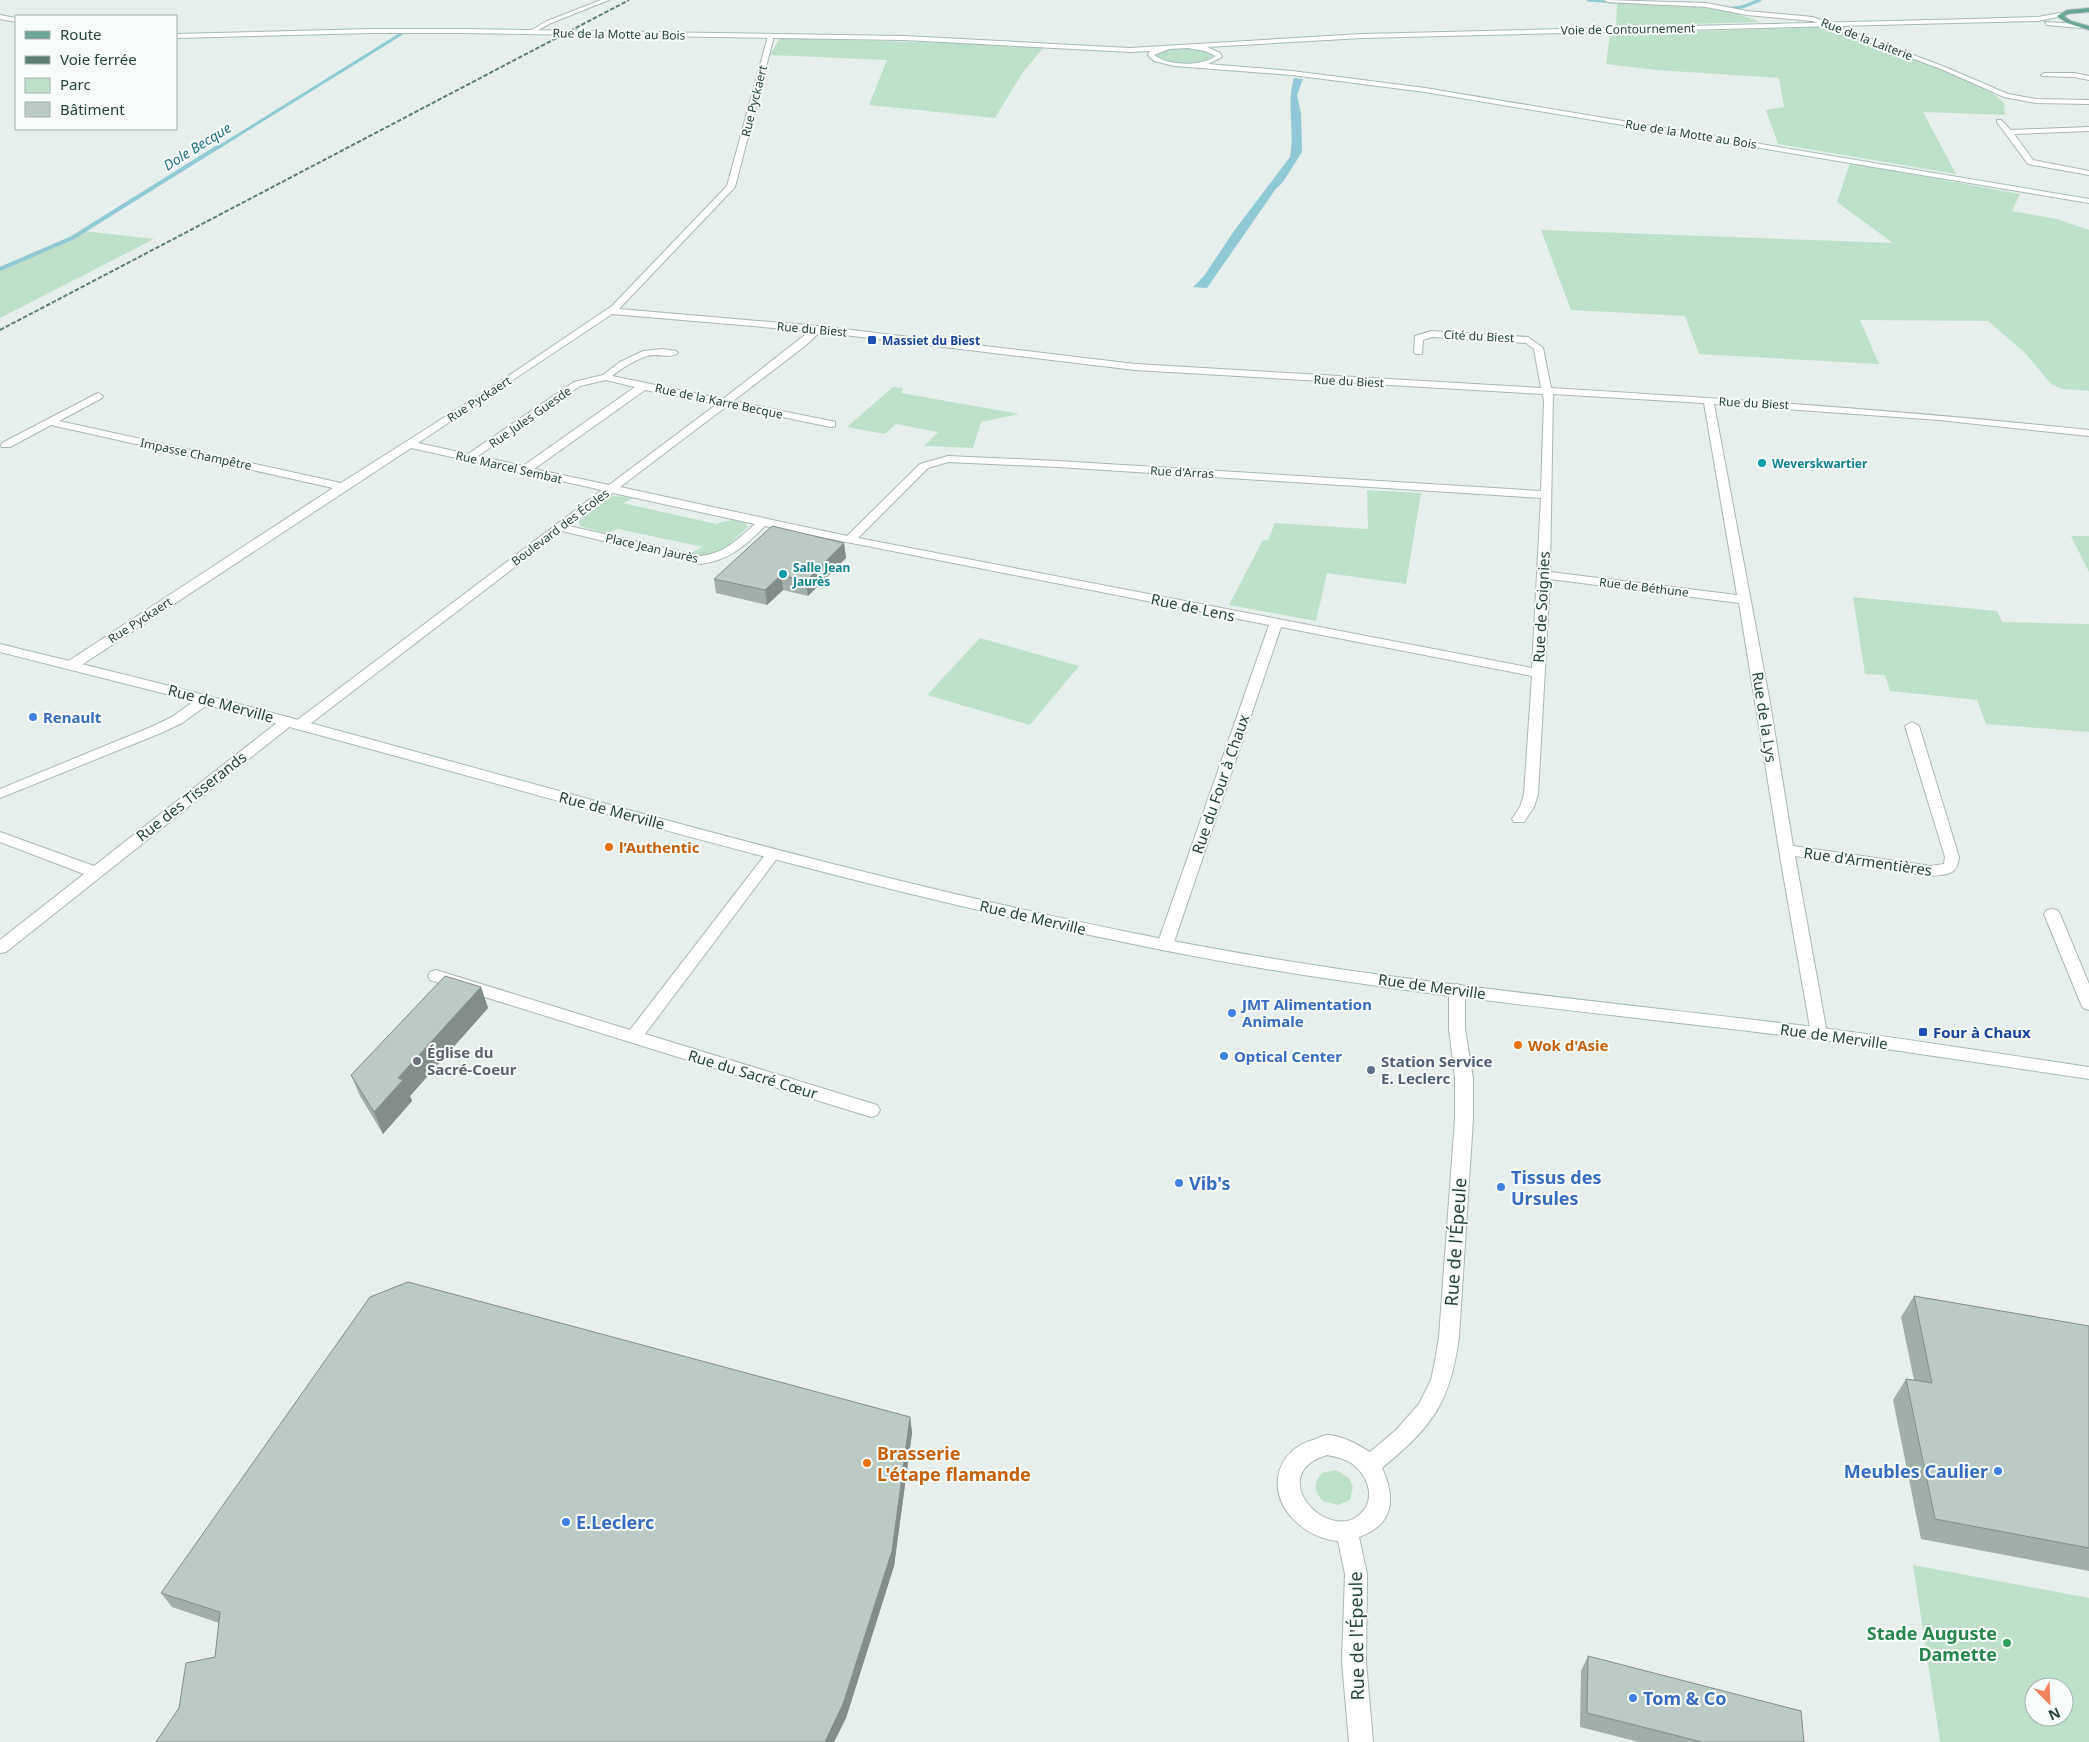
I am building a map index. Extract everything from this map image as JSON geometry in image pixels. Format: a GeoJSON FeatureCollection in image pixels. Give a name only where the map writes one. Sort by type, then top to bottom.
{"type":"FeatureCollection","features":[{"type":"Feature","properties":{"kind":"main road"},"geometry":{"type":"LineString","coordinates":[[2077,3],[2089,9]]}},
{"type":"Feature","properties":{"kind":"main road"},"geometry":{"type":"LineString","coordinates":[[2064,4],[2067,12]]}},
{"type":"Feature","properties":{"kind":"main road"},"geometry":{"type":"LineString","coordinates":[[2089,9],[2067,12],[2060,16],[2065,21],[2089,28]]}},
{"type":"Feature","properties":{"kind":"street"},"geometry":{"type":"LineString","coordinates":[[529,32],[549,22],[606,0]]}},
{"type":"Feature","properties":{"kind":"street","name":"Rue de la Laiterie"},"geometry":{"type":"LineString","coordinates":[[1607,0],[1700,5],[1798,17],[1832,25],[1943,68],[2006,96],[2042,102],[2089,102]]}},
{"type":"Feature","properties":{"kind":"street","name":"Voie de Contournement"},"geometry":{"type":"LineString","coordinates":[[1284,40],[1362,36],[2038,19],[2060,16]]}},
{"type":"Feature","properties":{"kind":"street"},"geometry":{"type":"LineString","coordinates":[[0,17],[15,20]]}},
{"type":"Feature","properties":{"kind":"street","name":"Voie de Contournement"},"geometry":{"type":"LineString","coordinates":[[1973,21],[2080,26]]}},
{"type":"Feature","properties":{"kind":"street","name":"Rue de la Motte au Bois"},"geometry":{"type":"LineString","coordinates":[[178,36],[379,31],[529,32],[932,39],[1130,50],[1284,40]]}},
{"type":"Feature","properties":{"kind":"street","name":"Rue Pyckaert"},"geometry":{"type":"LineString","coordinates":[[72,665],[611,311],[733,184],[771,36]]}},
{"type":"Feature","properties":{"kind":"street"},"geometry":{"type":"LineString","coordinates":[[1195,64],[1209,62],[1234,48],[1284,40]]}},
{"type":"Feature","properties":{"kind":"street","name":"Rue de la Motte au Bois"},"geometry":{"type":"LineString","coordinates":[[1061,46],[1152,58],[1171,64],[1195,64],[1292,73]]}},
{"type":"Feature","properties":{"kind":"street","name":"Rue de la Motte au Bois"},"geometry":{"type":"LineString","coordinates":[[1192,46],[1207,49],[1234,63],[1292,73],[1464,96],[2089,201]]}},
{"type":"Feature","properties":{"kind":"street"},"geometry":{"type":"LineString","coordinates":[[1152,58],[1152,52],[1165,48]]}},
{"type":"Feature","properties":{"kind":"street"},"geometry":{"type":"LineString","coordinates":[[2044,75],[2074,75],[2089,78]]}},
{"type":"Feature","properties":{"kind":"street"},"geometry":{"type":"LineString","coordinates":[[1999,121],[2031,162],[2089,173]]}},
{"type":"Feature","properties":{"kind":"street"},"geometry":{"type":"LineString","coordinates":[[2009,132],[2089,129]]}},
{"type":"Feature","properties":{"kind":"street","name":"Rue du Biest"},"geometry":{"type":"LineString","coordinates":[[611,311],[818,329],[1151,368],[1708,400],[1920,415],[2089,433]]}},
{"type":"Feature","properties":{"kind":"street","name":"Boulevard des Écoles"},"geometry":{"type":"LineString","coordinates":[[295,722],[725,403],[807,340],[818,329]]}},
{"type":"Feature","properties":{"kind":"street","name":"Cité du Biest"},"geometry":{"type":"LineString","coordinates":[[1419,352],[1418,338],[1431,334],[1528,340],[1538,348],[1548,392]]}},
{"type":"Feature","properties":{"kind":"street","name":"Rue Jules Guesde"},"geometry":{"type":"LineString","coordinates":[[469,458],[577,384],[587,380],[607,377],[608,374],[642,353],[656,351],[673,353]]}},
{"type":"Feature","properties":{"kind":"street","name":"Rue de la Karre Becque"},"geometry":{"type":"LineString","coordinates":[[607,377],[613,380],[831,424]]}},
{"type":"Feature","properties":{"kind":"street"},"geometry":{"type":"LineString","coordinates":[[525,470],[644,386]]}},
{"type":"Feature","properties":{"kind":"street","name":"Rue de Soignies"},"geometry":{"type":"LineString","coordinates":[[1519,819],[1527,807],[1531,794],[1544,575],[1548,392]]}},
{"type":"Feature","properties":{"kind":"street"},"geometry":{"type":"LineString","coordinates":[[6,445],[98,396]]}},
{"type":"Feature","properties":{"kind":"street","name":"Rue de la Lys"},"geometry":{"type":"LineString","coordinates":[[1708,400],[1763,703],[1786,850],[1819,1033]]}},
{"type":"Feature","properties":{"kind":"street","name":"Impasse Champêtre"},"geometry":{"type":"LineString","coordinates":[[50,422],[342,487]]}},
{"type":"Feature","properties":{"kind":"street","name":"Rue Marcel Sembat"},"geometry":{"type":"LineString","coordinates":[[408,444],[610,489]]}},
{"type":"Feature","properties":{"kind":"street","name":"Rue d'Arras"},"geometry":{"type":"LineString","coordinates":[[850,540],[924,466],[948,459],[1058,464],[1545,495]]}},
{"type":"Feature","properties":{"kind":"street"},"geometry":{"type":"LineString","coordinates":[[610,489],[850,540]]}},
{"type":"Feature","properties":{"kind":"street","name":"Place Jean Jaurès"},"geometry":{"type":"LineString","coordinates":[[559,527],[700,560],[708,560],[727,554],[763,522]]}},
{"type":"Feature","properties":{"kind":"street","name":"Rue de Lens"},"geometry":{"type":"LineString","coordinates":[[850,540],[1276,624],[1537,673]]}},
{"type":"Feature","properties":{"kind":"street","name":"Rue de Béthune"},"geometry":{"type":"LineString","coordinates":[[1544,575],[1744,600]]}},
{"type":"Feature","properties":{"kind":"street","name":"Rue du Four à Chaux"},"geometry":{"type":"LineString","coordinates":[[1165,945],[1276,624]]}},
{"type":"Feature","properties":{"kind":"street","name":"Rue de Merville"},"geometry":{"type":"LineString","coordinates":[[0,648],[295,722],[840,872],[1007,912],[1165,945],[1256,961],[1458,990],[1819,1033],[2089,1073]]}},
{"type":"Feature","properties":{"kind":"street"},"geometry":{"type":"LineString","coordinates":[[0,794],[156,730],[177,720],[206,699]]}},
{"type":"Feature","properties":{"kind":"street","name":"Rue des Tisserands"},"geometry":{"type":"LineString","coordinates":[[0,948],[94,872],[295,722]]}},
{"type":"Feature","properties":{"kind":"street","name":"Rue d'Armentières"},"geometry":{"type":"LineString","coordinates":[[1786,850],[1931,871],[1946,869],[1951,866],[1952,857],[1912,726]]}},
{"type":"Feature","properties":{"kind":"street"},"geometry":{"type":"LineString","coordinates":[[0,837],[94,872]]}},
{"type":"Feature","properties":{"kind":"street"},"geometry":{"type":"LineString","coordinates":[[634,1037],[774,854]]}},
{"type":"Feature","properties":{"kind":"street"},"geometry":{"type":"LineString","coordinates":[[2052,914],[2089,1004]]}},
{"type":"Feature","properties":{"kind":"street","name":"Rue du Sacré Cœur"},"geometry":{"type":"LineString","coordinates":[[436,976],[871,1110]]}},
{"type":"Feature","properties":{"kind":"street","name":"Rue de l'Épeule"},"geometry":{"type":"LineString","coordinates":[[1370,1465],[1413,1429],[1425,1415],[1441,1382],[1447,1353],[1464,1119],[1464,1078],[1457,1029],[1458,990]]}},
{"type":"Feature","properties":{"kind":"street"},"geometry":{"type":"LineString","coordinates":[[1327,1444],[1351,1450],[1370,1465],[1378,1479],[1380,1501],[1371,1518],[1360,1526],[1347,1531],[1323,1528],[1309,1520],[1297,1508],[1289,1487],[1292,1466],[1306,1451],[1327,1444]]}},
{"type":"Feature","properties":{"kind":"street","name":"Rue de l'Épeule"},"geometry":{"type":"LineString","coordinates":[[1347,1531],[1356,1574],[1354,1662],[1361,1742]]}},
{"type":"Feature","properties":{"kind":"green space"},"geometry":{"type":"Polygon","coordinates":[[[1617,3],[1708,8],[1725,11],[1760,22],[1616,26],[1617,3]]]}},
{"type":"Feature","properties":{"kind":"green space"},"geometry":{"type":"Polygon","coordinates":[[[1830,27],[1952,74],[1995,95],[2004,103],[2005,115],[1923,112],[1956,174],[1778,144],[1766,110],[1784,107],[1779,78],[1656,70],[1606,64],[1610,34],[1830,27]]]}},
{"type":"Feature","properties":{"kind":"green space"},"geometry":{"type":"Polygon","coordinates":[[[780,38],[1043,48],[1023,72],[995,118],[869,105],[887,60],[770,55],[780,38]]]}},
{"type":"Feature","properties":{"kind":"green space"},"geometry":{"type":"Polygon","coordinates":[[[1188,47],[1206,50],[1213,56],[1202,62],[1176,63],[1161,59],[1156,55],[1167,49],[1188,47]]]}},
{"type":"Feature","properties":{"kind":"green space"},"geometry":{"type":"Polygon","coordinates":[[[1850,163],[2020,194],[2012,211],[2057,219],[2089,230],[2089,391],[2063,389],[2051,384],[2026,354],[1988,321],[1860,320],[1879,364],[1699,354],[1685,316],[1571,310],[1541,230],[1893,243],[1837,202],[1850,163]]]}},
{"type":"Feature","properties":{"kind":"green space"},"geometry":{"type":"Polygon","coordinates":[[[83,231],[154,239],[0,318],[0,269],[72,238],[83,231]]]}},
{"type":"Feature","properties":{"kind":"green space"},"geometry":{"type":"Polygon","coordinates":[[[893,387],[903,388],[901,393],[1019,414],[981,422],[973,448],[924,446],[938,432],[896,424],[885,434],[847,427],[893,387]]]}},
{"type":"Feature","properties":{"kind":"green space"},"geometry":{"type":"Polygon","coordinates":[[[1367,490],[1421,493],[1406,584],[1327,573],[1316,621],[1229,605],[1263,540],[1268,540],[1275,523],[1368,529],[1367,490]]]}},
{"type":"Feature","properties":{"kind":"green space"},"geometry":{"type":"Polygon","coordinates":[[[610,497],[634,498],[623,503],[716,524],[738,521],[748,527],[719,554],[705,556],[690,553],[703,547],[618,529],[605,533],[580,526],[579,521],[610,497]]]}},
{"type":"Feature","properties":{"kind":"green space"},"geometry":{"type":"Polygon","coordinates":[[[2071,536],[2089,536],[2089,572],[2071,536]]]}},
{"type":"Feature","properties":{"kind":"green space"},"geometry":{"type":"Polygon","coordinates":[[[1853,597],[1997,611],[2002,622],[2089,624],[2089,732],[1986,724],[1977,700],[1890,691],[1885,675],[1865,674],[1853,597]]]}},
{"type":"Feature","properties":{"kind":"green space"},"geometry":{"type":"Polygon","coordinates":[[[980,638],[1079,666],[1030,725],[927,695],[980,638]]]}},
{"type":"Feature","properties":{"kind":"green space"},"geometry":{"type":"Polygon","coordinates":[[[1336,1470],[1349,1478],[1353,1487],[1350,1500],[1338,1505],[1323,1501],[1316,1491],[1316,1483],[1319,1476],[1322,1473],[1336,1470]]]}},
{"type":"Feature","properties":{"kind":"green space","name":"Stade Auguste Damette"},"geometry":{"type":"Polygon","coordinates":[[[1913,1565],[2089,1598],[2089,1742],[1940,1742],[1913,1565]]]}},
{"type":"Feature","properties":{"kind":"water"},"geometry":{"type":"Polygon","coordinates":[[[1294,78],[1303,79],[1297,95],[1301,113],[1302,152],[1283,182],[1275,190],[1207,288],[1193,287],[1204,276],[1234,231],[1290,157],[1292,137],[1291,98],[1294,78]]]}},
{"type":"Feature","properties":{"kind":"building"},"geometry":{"type":"Polygon","coordinates":[[[772,526],[844,543],[806,581],[781,575],[765,590],[714,579],[772,526]]]}},
{"type":"Feature","properties":{"kind":"building"},"geometry":{"type":"Polygon","coordinates":[[[445,976],[481,987],[398,1078],[403,1080],[374,1112],[351,1075],[445,976]]]}},
{"type":"Feature","properties":{"kind":"building","name":"E.Leclerc"},"geometry":{"type":"Polygon","coordinates":[[[408,1282],[910,1417],[892,1551],[843,1704],[825,1742],[156,1742],[179,1708],[186,1663],[215,1657],[220,1612],[161,1593],[370,1297],[408,1282]]]}},
{"type":"Feature","properties":{"kind":"building","name":"Meubles Caulier"},"geometry":{"type":"Polygon","coordinates":[[[1914,1296],[2089,1326],[2089,1548],[1935,1519],[1906,1379],[1932,1383],[1914,1296]]]}},
{"type":"Feature","properties":{"kind":"building","name":"Tom & Co"},"geometry":{"type":"Polygon","coordinates":[[[1588,1656],[1801,1711],[1804,1742],[1702,1742],[1587,1713],[1588,1656]]]}},
{"type":"Feature","properties":{"kind":"waterway"},"geometry":{"type":"LineString","coordinates":[[1588,0],[1614,2]]}},
{"type":"Feature","properties":{"kind":"waterway"},"geometry":{"type":"LineString","coordinates":[[1725,9],[1742,7],[1760,0]]}},
{"type":"Feature","properties":{"kind":"waterway","name":"Dole Becque"},"geometry":{"type":"LineString","coordinates":[[219,147],[401,34]]}},
{"type":"Feature","properties":{"kind":"waterway","name":"Dole Becque"},"geometry":{"type":"LineString","coordinates":[[0,269],[72,238],[221,145]]}},
{"type":"Feature","properties":{"kind":"railway"},"geometry":{"type":"LineString","coordinates":[[0,330],[629,0]]}},
{"type":"Feature","properties":{"kind":"place","name":"Massiet du Biest"},"geometry":{"type":"Point","coordinates":[872,340]}},
{"type":"Feature","properties":{"kind":"place","name":"Weverskwartier"},"geometry":{"type":"Point","coordinates":[1762,463]}},
{"type":"Feature","properties":{"kind":"place","name":"Salle Jean Jaurès"},"geometry":{"type":"Point","coordinates":[783,574]}},
{"type":"Feature","properties":{"kind":"place","name":"Renault"},"geometry":{"type":"Point","coordinates":[33,717]}},
{"type":"Feature","properties":{"kind":"place","name":"l’Authentic"},"geometry":{"type":"Point","coordinates":[609,847]}},
{"type":"Feature","properties":{"kind":"place","name":"JMT Alimentation Animale"},"geometry":{"type":"Point","coordinates":[1232,1013]}},
{"type":"Feature","properties":{"kind":"place","name":"Four à Chaux"},"geometry":{"type":"Point","coordinates":[1923,1032]}},
{"type":"Feature","properties":{"kind":"place","name":"Wok d'Asie"},"geometry":{"type":"Point","coordinates":[1518,1045]}},
{"type":"Feature","properties":{"kind":"place","name":"Optical Center"},"geometry":{"type":"Point","coordinates":[1224,1056]}},
{"type":"Feature","properties":{"kind":"place","name":"Église du Sacré-Coeur"},"geometry":{"type":"Point","coordinates":[417,1061]}},
{"type":"Feature","properties":{"kind":"place","name":"Station Service E. Leclerc"},"geometry":{"type":"Point","coordinates":[1371,1070]}},
{"type":"Feature","properties":{"kind":"place","name":"Vib's"},"geometry":{"type":"Point","coordinates":[1179,1183]}},
{"type":"Feature","properties":{"kind":"place","name":"Tissus des Ursules"},"geometry":{"type":"Point","coordinates":[1501,1187]}},
{"type":"Feature","properties":{"kind":"place","name":"Brasserie L'étape flamande"},"geometry":{"type":"Point","coordinates":[867,1463]}},
{"type":"Feature","properties":{"kind":"place","name":"Meubles Caulier"},"geometry":{"type":"Point","coordinates":[1998,1471]}},
{"type":"Feature","properties":{"kind":"place","name":"E.Leclerc"},"geometry":{"type":"Point","coordinates":[566,1522]}},
{"type":"Feature","properties":{"kind":"place","name":"Stade Auguste Damette"},"geometry":{"type":"Point","coordinates":[2007,1643]}},
{"type":"Feature","properties":{"kind":"place","name":"Tom & Co"},"geometry":{"type":"Point","coordinates":[1633,1698]}}]}
